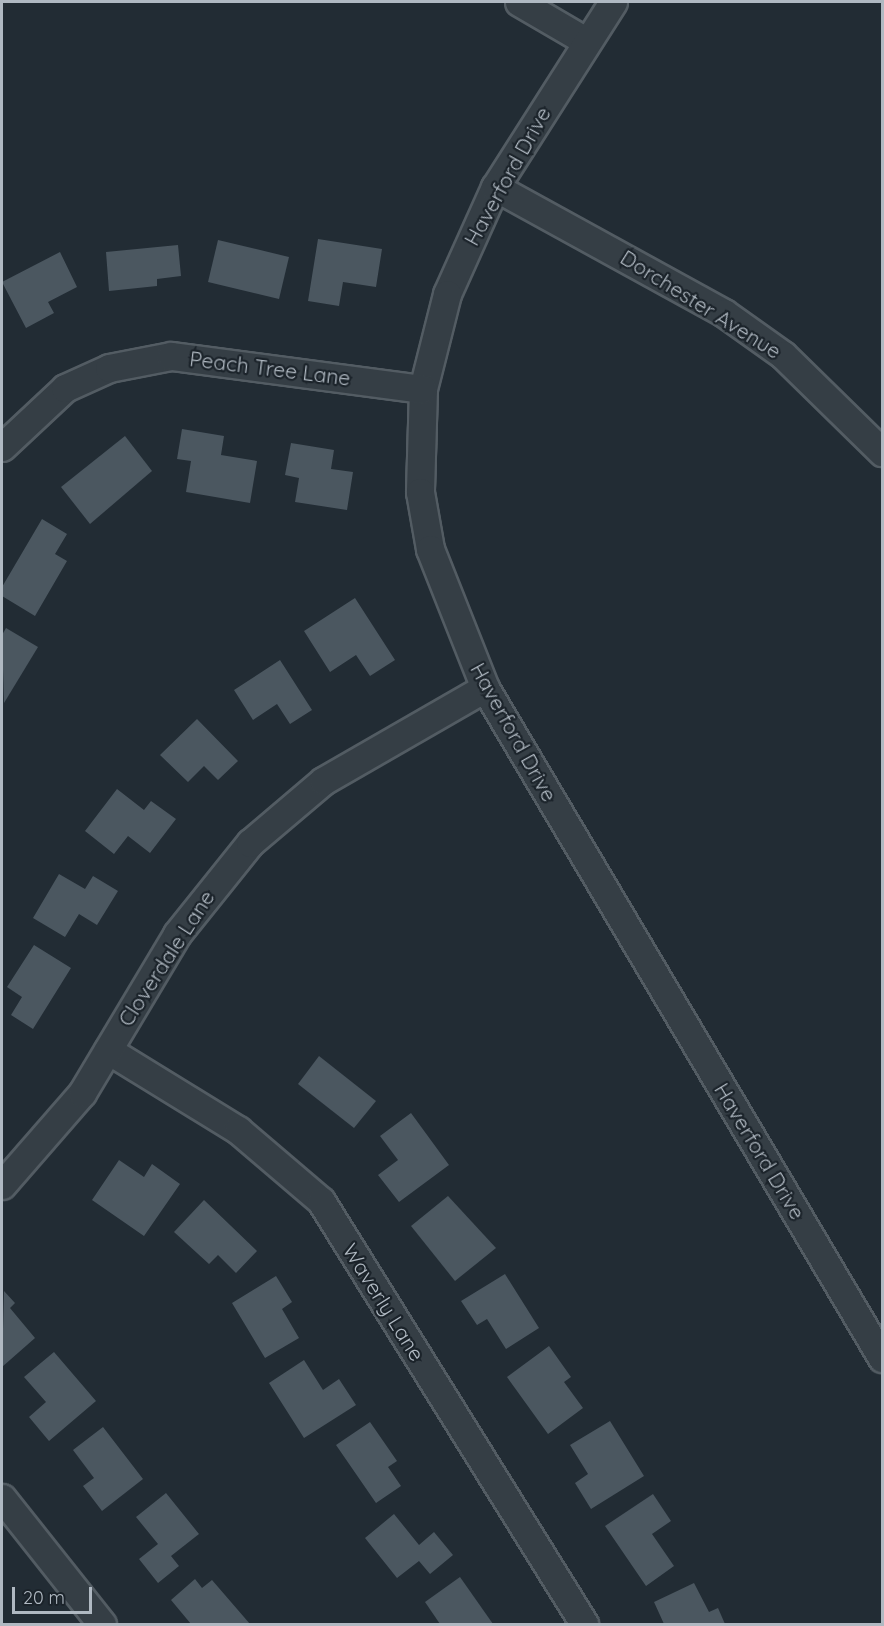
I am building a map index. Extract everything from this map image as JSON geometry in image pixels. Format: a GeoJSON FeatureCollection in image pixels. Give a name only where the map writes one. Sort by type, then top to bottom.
{"type":"FeatureCollection","features":[{"type":"Feature","properties":{"kind":"street"},"geometry":{"type":"LineString","coordinates":[[519,2],[584,40]]}},
{"type":"Feature","properties":{"kind":"street","name":"Haverford Drive"},"geometry":{"type":"LineString","coordinates":[[613,2],[584,40],[495,187],[447,294],[423,389],[420,492],[430,549],[485,688],[882,1358]]}},
{"type":"Feature","properties":{"kind":"street","name":"Dorchester Avenue"},"geometry":{"type":"LineString","coordinates":[[495,187],[724,313],[783,355],[882,452]]}},
{"type":"Feature","properties":{"kind":"street","name":"Peach Tree Lane"},"geometry":{"type":"LineString","coordinates":[[2,447],[64,388],[109,368],[160,358],[228,360],[423,389]]}},
{"type":"Feature","properties":{"kind":"street","name":"Cloverdale Lane"},"geometry":{"type":"LineString","coordinates":[[2,1185],[82,1093],[177,934],[250,843],[323,781],[485,688]]}},
{"type":"Feature","properties":{"kind":"street","name":"Waverly Lane"},"geometry":{"type":"LineString","coordinates":[[108,1050],[238,1130],[321,1202],[584,1624]]}},
{"type":"Feature","properties":{"kind":"street"},"geometry":{"type":"LineString","coordinates":[[2,1498],[102,1624]]}},
{"type":"Feature","properties":{"kind":"building"},"geometry":{"type":"Polygon","coordinates":[[[318,239],[382,249],[376,287],[343,282],[339,306],[308,301],[318,239]]]}},
{"type":"Feature","properties":{"kind":"building"},"geometry":{"type":"Polygon","coordinates":[[[218,240],[289,257],[279,299],[208,282],[218,240]]]}},
{"type":"Feature","properties":{"kind":"building"},"geometry":{"type":"Polygon","coordinates":[[[178,245],[181,276],[157,279],[157,286],[109,291],[106,252],[178,245]]]}},
{"type":"Feature","properties":{"kind":"building"},"geometry":{"type":"Polygon","coordinates":[[[60,252],[77,287],[48,302],[54,313],[26,328],[2,282],[60,252]]]}},
{"type":"Feature","properties":{"kind":"building"},"geometry":{"type":"Polygon","coordinates":[[[182,429],[224,436],[221,455],[257,461],[250,503],[186,492],[191,461],[177,459],[182,429]]]}},
{"type":"Feature","properties":{"kind":"building"},"geometry":{"type":"Polygon","coordinates":[[[125,436],[152,471],[90,524],[61,487],[125,436]]]}},
{"type":"Feature","properties":{"kind":"building"},"geometry":{"type":"Polygon","coordinates":[[[291,443],[334,450],[331,469],[353,472],[347,510],[295,502],[299,478],[285,475],[291,443]]]}},
{"type":"Feature","properties":{"kind":"building"},"geometry":{"type":"Polygon","coordinates":[[[42,519],[67,534],[55,554],[67,561],[35,616],[2,596],[2,587],[42,519]]]}},
{"type":"Feature","properties":{"kind":"building"},"geometry":{"type":"Polygon","coordinates":[[[355,598],[395,660],[370,676],[356,655],[330,672],[304,631],[355,598]]]}},
{"type":"Feature","properties":{"kind":"building"},"geometry":{"type":"Polygon","coordinates":[[[6,628],[38,647],[4,703],[2,635],[6,628]]]}},
{"type":"Feature","properties":{"kind":"building"},"geometry":{"type":"Polygon","coordinates":[[[280,660],[312,710],[290,724],[277,704],[253,720],[234,690],[280,660]]]}},
{"type":"Feature","properties":{"kind":"building"},"geometry":{"type":"Polygon","coordinates":[[[197,719],[238,761],[218,780],[204,766],[188,782],[160,755],[197,719]]]}},
{"type":"Feature","properties":{"kind":"building"},"geometry":{"type":"Polygon","coordinates":[[[117,789],[144,810],[151,801],[176,819],[150,853],[128,836],[114,854],[85,831],[117,789]]]}},
{"type":"Feature","properties":{"kind":"building"},"geometry":{"type":"Polygon","coordinates":[[[59,874],[85,889],[93,876],[118,891],[97,925],[79,914],[65,937],[33,918],[59,874]]]}},
{"type":"Feature","properties":{"kind":"building"},"geometry":{"type":"Polygon","coordinates":[[[34,945],[71,968],[33,1029],[11,1015],[22,997],[7,987],[34,945]]]}},
{"type":"Feature","properties":{"kind":"building"},"geometry":{"type":"Polygon","coordinates":[[[319,1056],[376,1101],[354,1128],[298,1084],[319,1056]]]}},
{"type":"Feature","properties":{"kind":"building"},"geometry":{"type":"Polygon","coordinates":[[[411,1113],[449,1165],[399,1202],[378,1175],[398,1160],[380,1136],[411,1113]]]}},
{"type":"Feature","properties":{"kind":"building"},"geometry":{"type":"Polygon","coordinates":[[[119,1160],[144,1177],[152,1164],[180,1184],[144,1236],[92,1200],[119,1160]]]}},
{"type":"Feature","properties":{"kind":"building"},"geometry":{"type":"Polygon","coordinates":[[[448,1196],[496,1248],[455,1281],[411,1226],[448,1196]]]}},
{"type":"Feature","properties":{"kind":"building"},"geometry":{"type":"Polygon","coordinates":[[[204,1200],[257,1251],[236,1273],[218,1255],[209,1264],[174,1232],[204,1200]]]}},
{"type":"Feature","properties":{"kind":"building"},"geometry":{"type":"Polygon","coordinates":[[[505,1274],[539,1328],[506,1349],[487,1319],[477,1325],[461,1301],[505,1274]]]}},
{"type":"Feature","properties":{"kind":"building"},"geometry":{"type":"Polygon","coordinates":[[[276,1276],[292,1302],[282,1309],[299,1338],[265,1358],[232,1303],[276,1276]]]}},
{"type":"Feature","properties":{"kind":"building"},"geometry":{"type":"Polygon","coordinates":[[[4,1291],[15,1303],[10,1308],[35,1338],[2,1367],[4,1291]]]}},
{"type":"Feature","properties":{"kind":"building"},"geometry":{"type":"Polygon","coordinates":[[[549,1346],[571,1377],[564,1382],[583,1408],[548,1434],[507,1377],[549,1346]]]}},
{"type":"Feature","properties":{"kind":"building"},"geometry":{"type":"Polygon","coordinates":[[[54,1352],[96,1401],[49,1441],[29,1417],[46,1402],[24,1377],[54,1352]]]}},
{"type":"Feature","properties":{"kind":"building"},"geometry":{"type":"Polygon","coordinates":[[[304,1360],[323,1390],[339,1379],[356,1405],[304,1438],[269,1383],[304,1360]]]}},
{"type":"Feature","properties":{"kind":"building"},"geometry":{"type":"Polygon","coordinates":[[[610,1421],[644,1476],[591,1509],[575,1483],[588,1474],[570,1445],[610,1421]]]}},
{"type":"Feature","properties":{"kind":"building"},"geometry":{"type":"Polygon","coordinates":[[[370,1422],[397,1461],[388,1467],[401,1486],[376,1503],[336,1445],[370,1422]]]}},
{"type":"Feature","properties":{"kind":"building"},"geometry":{"type":"Polygon","coordinates":[[[103,1427],[143,1479],[102,1511],[83,1486],[94,1478],[73,1450],[103,1427]]]}},
{"type":"Feature","properties":{"kind":"building"},"geometry":{"type":"Polygon","coordinates":[[[166,1493],[199,1534],[171,1556],[179,1566],[158,1583],[139,1559],[158,1544],[136,1517],[166,1493]]]}},
{"type":"Feature","properties":{"kind":"building"},"geometry":{"type":"Polygon","coordinates":[[[653,1494],[671,1521],[652,1534],[674,1566],[646,1586],[605,1526],[653,1494]]]}},
{"type":"Feature","properties":{"kind":"building"},"geometry":{"type":"Polygon","coordinates":[[[394,1514],[419,1545],[434,1532],[453,1555],[430,1574],[419,1561],[397,1578],[365,1538],[394,1514]]]}},
{"type":"Feature","properties":{"kind":"building"},"geometry":{"type":"Polygon","coordinates":[[[460,1577],[493,1624],[440,1624],[425,1602],[460,1577]]]}},
{"type":"Feature","properties":{"kind":"building"},"geometry":{"type":"Polygon","coordinates":[[[195,1579],[202,1588],[212,1580],[250,1624],[191,1624],[171,1600],[195,1579]]]}},
{"type":"Feature","properties":{"kind":"building"},"geometry":{"type":"Polygon","coordinates":[[[694,1583],[709,1612],[718,1608],[725,1624],[664,1624],[654,1602],[694,1583]]]}}]}
